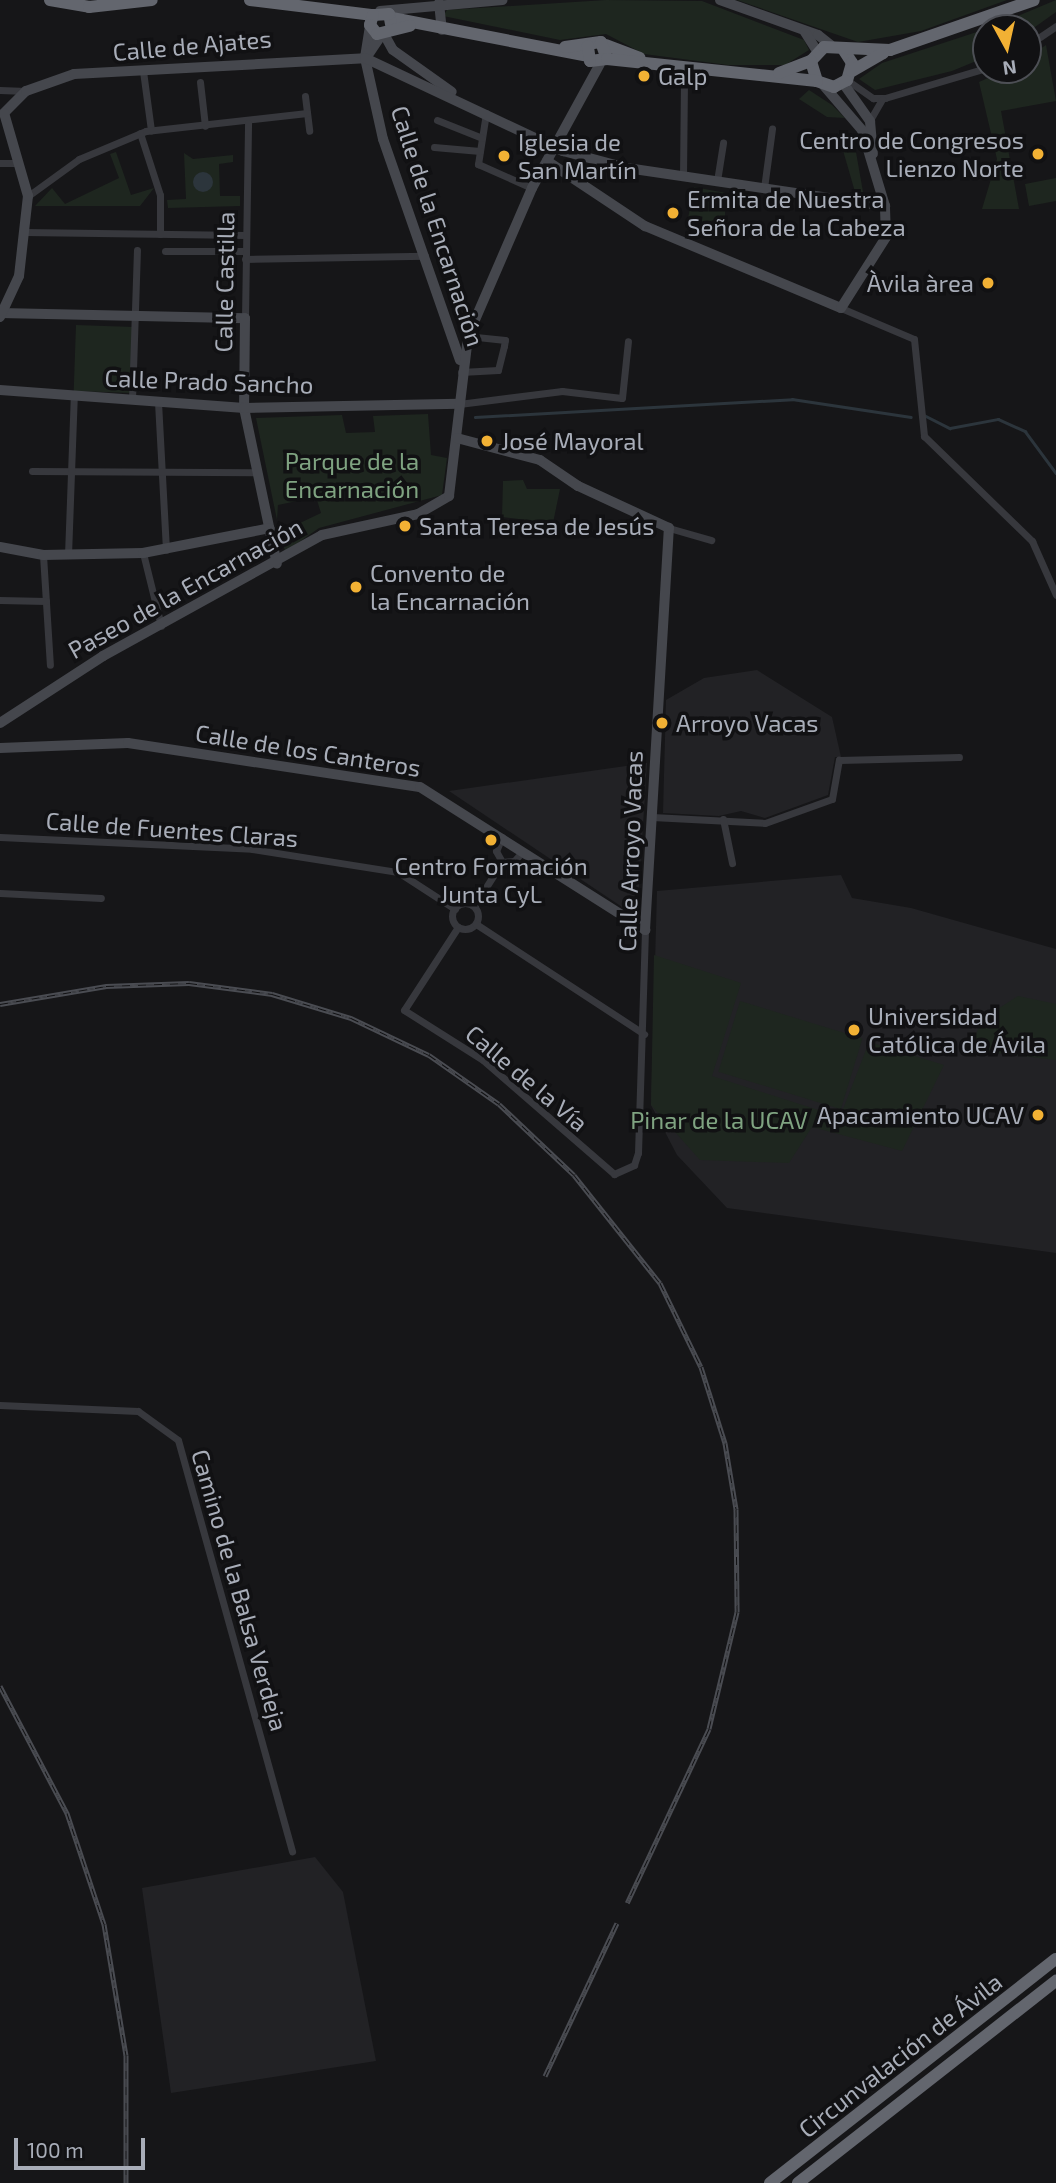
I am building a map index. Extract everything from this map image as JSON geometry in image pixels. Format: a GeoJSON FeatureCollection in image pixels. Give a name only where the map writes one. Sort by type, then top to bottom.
{"type":"FeatureCollection","features":[{"type":"Feature","properties":{"kind":"highway"},"geometry":{"type":"LineString","coordinates":[[50,0],[89,7],[152,0]]}},
{"type":"Feature","properties":{"kind":"highway"},"geometry":{"type":"LineString","coordinates":[[250,0],[382,23],[414,25],[556,47],[594,57],[773,74],[821,83],[847,78],[890,50],[1034,0]]}},
{"type":"Feature","properties":{"kind":"highway"},"geometry":{"type":"LineString","coordinates":[[594,57],[606,45],[647,61]]}},
{"type":"Feature","properties":{"kind":"highway"},"geometry":{"type":"LineString","coordinates":[[773,74],[837,47],[890,50]]}},
{"type":"Feature","properties":{"kind":"highway"},"geometry":{"type":"LineString","coordinates":[[837,47],[847,78]]}},
{"type":"Feature","properties":{"kind":"highway"},"geometry":{"type":"LineString","coordinates":[[814,56],[821,83]]}},
{"type":"Feature","properties":{"kind":"highway","name":"Circunvalación de Ávila"},"geometry":{"type":"LineString","coordinates":[[770,2183],[1056,1959]]}},
{"type":"Feature","properties":{"kind":"highway","name":"Circunvalación de Ávila"},"geometry":{"type":"LineString","coordinates":[[798,2183],[1056,1981]]}},
{"type":"Feature","properties":{"kind":"street"},"geometry":{"type":"LineString","coordinates":[[463,101],[393,50],[382,23],[410,5],[503,0]]}},
{"type":"Feature","properties":{"kind":"street"},"geometry":{"type":"LineString","coordinates":[[720,0],[837,47]]}},
{"type":"Feature","properties":{"kind":"street"},"geometry":{"type":"LineString","coordinates":[[439,4],[442,30]]}},
{"type":"Feature","properties":{"kind":"street","name":"Calle de la Encarnación"},"geometry":{"type":"LineString","coordinates":[[382,23],[365,58],[383,139],[426,256],[461,369]]}},
{"type":"Feature","properties":{"kind":"street"},"geometry":{"type":"LineString","coordinates":[[805,32],[814,56]]}},
{"type":"Feature","properties":{"kind":"street"},"geometry":{"type":"LineString","coordinates":[[468,336],[505,340],[498,370],[461,369],[468,336],[532,188],[588,82],[594,57]]}},
{"type":"Feature","properties":{"kind":"street"},"geometry":{"type":"LineString","coordinates":[[365,58],[463,101],[555,147],[683,176],[885,206]]}},
{"type":"Feature","properties":{"kind":"street","name":"Calle de Ajates"},"geometry":{"type":"LineString","coordinates":[[0,90],[26,91],[74,74],[365,58]]}},
{"type":"Feature","properties":{"kind":"street"},"geometry":{"type":"LineString","coordinates":[[143,71],[151,130]]}},
{"type":"Feature","properties":{"kind":"street"},"geometry":{"type":"LineString","coordinates":[[841,308],[886,237],[885,206],[873,155],[870,121],[875,103],[972,72]]}},
{"type":"Feature","properties":{"kind":"street"},"geometry":{"type":"LineString","coordinates":[[847,78],[873,98],[885,98]]}},
{"type":"Feature","properties":{"kind":"street"},"geometry":{"type":"LineString","coordinates":[[847,78],[870,121]]}},
{"type":"Feature","properties":{"kind":"street"},"geometry":{"type":"LineString","coordinates":[[200,82],[205,126]]}},
{"type":"Feature","properties":{"kind":"street"},"geometry":{"type":"LineString","coordinates":[[683,176],[684,82]]}},
{"type":"Feature","properties":{"kind":"street"},"geometry":{"type":"LineString","coordinates":[[821,83],[858,123],[873,155]]}},
{"type":"Feature","properties":{"kind":"street","name":"Calle de Ajates"},"geometry":{"type":"LineString","coordinates":[[2,114],[26,91]]}},
{"type":"Feature","properties":{"kind":"street"},"geometry":{"type":"LineString","coordinates":[[305,96],[309,131]]}},
{"type":"Feature","properties":{"kind":"street"},"geometry":{"type":"LineString","coordinates":[[28,196],[79,159],[140,133],[248,123],[307,113]]}},
{"type":"Feature","properties":{"kind":"street"},"geometry":{"type":"LineString","coordinates":[[486,113],[478,164],[532,188]]}},
{"type":"Feature","properties":{"kind":"street"},"geometry":{"type":"LineString","coordinates":[[2,114],[28,196],[19,276],[1,315],[245,318]]}},
{"type":"Feature","properties":{"kind":"street"},"geometry":{"type":"LineString","coordinates":[[436,120],[482,138]]}},
{"type":"Feature","properties":{"kind":"street","name":"Calle Castilla"},"geometry":{"type":"LineString","coordinates":[[248,123],[244,408],[277,564]]}},
{"type":"Feature","properties":{"kind":"street"},"geometry":{"type":"LineString","coordinates":[[764,188],[772,129]]}},
{"type":"Feature","properties":{"kind":"street"},"geometry":{"type":"LineString","coordinates":[[140,133],[160,195],[160,234]]}},
{"type":"Feature","properties":{"kind":"street"},"geometry":{"type":"LineString","coordinates":[[718,181],[723,142]]}},
{"type":"Feature","properties":{"kind":"street"},"geometry":{"type":"LineString","coordinates":[[433,147],[480,151]]}},
{"type":"Feature","properties":{"kind":"street"},"geometry":{"type":"LineString","coordinates":[[547,161],[645,226],[914,339],[916,393],[923,436],[1032,541],[1056,595]]}},
{"type":"Feature","properties":{"kind":"street"},"geometry":{"type":"LineString","coordinates":[[0,163],[17,163]]}},
{"type":"Feature","properties":{"kind":"street"},"geometry":{"type":"LineString","coordinates":[[24,232],[246,235]]}},
{"type":"Feature","properties":{"kind":"street"},"geometry":{"type":"LineString","coordinates":[[132,400],[137,250]]}},
{"type":"Feature","properties":{"kind":"street"},"geometry":{"type":"LineString","coordinates":[[165,251],[246,251]]}},
{"type":"Feature","properties":{"kind":"street"},"geometry":{"type":"LineString","coordinates":[[245,260],[426,256]]}},
{"type":"Feature","properties":{"kind":"street"},"geometry":{"type":"LineString","coordinates":[[459,404],[562,391],[622,398],[628,341]]}},
{"type":"Feature","properties":{"kind":"street","name":"Paseo de la Encarnación"},"geometry":{"type":"LineString","coordinates":[[0,723],[17,709],[277,564],[322,535],[440,505],[454,482],[461,369]]}},
{"type":"Feature","properties":{"kind":"street","name":"Calle Prado Sancho"},"geometry":{"type":"LineString","coordinates":[[0,390],[244,408],[459,404]]}},
{"type":"Feature","properties":{"kind":"street"},"geometry":{"type":"LineString","coordinates":[[68,555],[69,472],[74,395]]}},
{"type":"Feature","properties":{"kind":"street"},"geometry":{"type":"LineString","coordinates":[[158,402],[164,474],[166,550]]}},
{"type":"Feature","properties":{"kind":"street"},"geometry":{"type":"LineString","coordinates":[[457,429],[540,460],[578,486],[669,528],[711,540]]}},
{"type":"Feature","properties":{"kind":"street"},"geometry":{"type":"LineString","coordinates":[[32,471],[164,474],[258,472]]}},
{"type":"Feature","properties":{"kind":"street"},"geometry":{"type":"LineString","coordinates":[[0,547],[43,555],[144,554],[270,528]]}},
{"type":"Feature","properties":{"kind":"street","name":"Calle Arroyo Vacas"},"geometry":{"type":"LineString","coordinates":[[625,1172],[638,1153],[644,1034],[645,930],[669,528]]}},
{"type":"Feature","properties":{"kind":"street"},"geometry":{"type":"LineString","coordinates":[[144,554],[162,626]]}},
{"type":"Feature","properties":{"kind":"street"},"geometry":{"type":"LineString","coordinates":[[43,555],[50,665]]}},
{"type":"Feature","properties":{"kind":"street"},"geometry":{"type":"LineString","coordinates":[[0,600],[46,601]]}},
{"type":"Feature","properties":{"kind":"street","name":"Paseo de la Encarnación"},"geometry":{"type":"LineString","coordinates":[[0,712],[17,709]]}},
{"type":"Feature","properties":{"kind":"street","name":"Calle de los Canteros"},"geometry":{"type":"LineString","coordinates":[[3,746],[128,743],[400,781],[434,793],[645,930]]}},
{"type":"Feature","properties":{"kind":"street"},"geometry":{"type":"LineString","coordinates":[[652,817],[765,823],[832,799],[839,760],[959,757]]}},
{"type":"Feature","properties":{"kind":"street"},"geometry":{"type":"LineString","coordinates":[[723,819],[732,863]]}},
{"type":"Feature","properties":{"kind":"street","name":"Calle de Fuentes Claras"},"geometry":{"type":"LineString","coordinates":[[0,837],[252,849],[398,872],[455,909]]}},
{"type":"Feature","properties":{"kind":"street"},"geometry":{"type":"LineString","coordinates":[[502,837],[496,852],[502,862]]}},
{"type":"Feature","properties":{"kind":"street"},"geometry":{"type":"LineString","coordinates":[[502,862],[514,861],[523,851]]}},
{"type":"Feature","properties":{"kind":"street"},"geometry":{"type":"LineString","coordinates":[[476,924],[474,906],[502,862]]}},
{"type":"Feature","properties":{"kind":"street"},"geometry":{"type":"LineString","coordinates":[[0,893],[101,898]]}},
{"type":"Feature","properties":{"kind":"street"},"geometry":{"type":"LineString","coordinates":[[474,906],[455,909],[458,927],[476,924],[644,1034]]}},
{"type":"Feature","properties":{"kind":"street","name":"Calle de la Vía"},"geometry":{"type":"LineString","coordinates":[[458,927],[404,1010],[483,1060],[604,1169],[625,1172]]}},
{"type":"Feature","properties":{"kind":"street","name":"Camino de la Balsa Verdeja"},"geometry":{"type":"LineString","coordinates":[[0,1405],[138,1411],[177,1440],[292,1851]]}},
{"type":"Feature","properties":{"kind":"shaded area"},"geometry":{"type":"Polygon","coordinates":[[[203,172],[210,175],[213,182],[210,189],[203,192],[196,189],[193,182],[196,175],[203,172]]]}},
{"type":"Feature","properties":{"kind":"shaded area"},"geometry":{"type":"Polygon","coordinates":[[[757,670],[832,717],[841,757],[835,757],[828,795],[765,818],[741,811],[719,816],[663,813],[666,700],[704,678],[757,670]]]}},
{"type":"Feature","properties":{"kind":"shaded area"},"geometry":{"type":"Polygon","coordinates":[[[647,763],[637,917],[449,791],[647,763]]]}},
{"type":"Feature","properties":{"kind":"shaded area","name":"Universidad Católica de Ávila"},"geometry":{"type":"Polygon","coordinates":[[[841,875],[852,898],[911,908],[1056,949],[1056,1253],[727,1208],[677,1155],[651,1105],[657,891],[841,875]]]}},
{"type":"Feature","properties":{"kind":"shaded area"},"geometry":{"type":"Polygon","coordinates":[[[315,1857],[343,1892],[376,2061],[171,2093],[142,1888],[315,1857]]]}},
{"type":"Feature","properties":{"kind":"green space"},"geometry":{"type":"Polygon","coordinates":[[[606,0],[702,1],[804,40],[809,50],[785,65],[728,65],[644,54],[606,34],[560,40],[443,16],[447,10],[606,0]]]}},
{"type":"Feature","properties":{"kind":"green space"},"geometry":{"type":"Polygon","coordinates":[[[737,0],[1007,0],[921,31],[858,42],[737,0]]]}},
{"type":"Feature","properties":{"kind":"green space"},"geometry":{"type":"Polygon","coordinates":[[[1056,0],[1056,12],[1042,22],[1042,14],[1022,14],[1056,0]]]}},
{"type":"Feature","properties":{"kind":"green space"},"geometry":{"type":"Polygon","coordinates":[[[972,34],[972,63],[952,71],[875,90],[859,79],[882,63],[972,34]]]}},
{"type":"Feature","properties":{"kind":"green space"},"geometry":{"type":"Polygon","coordinates":[[[1046,45],[1056,101],[1001,111],[1019,209],[982,209],[997,159],[979,84],[1042,84],[1042,48],[1046,45]]]}},
{"type":"Feature","properties":{"kind":"green space"},"geometry":{"type":"Polygon","coordinates":[[[809,90],[832,105],[845,118],[827,117],[799,99],[809,90]]]}},
{"type":"Feature","properties":{"kind":"green space"},"geometry":{"type":"Polygon","coordinates":[[[838,133],[853,135],[863,192],[855,192],[838,133]]]}},
{"type":"Feature","properties":{"kind":"green space"},"geometry":{"type":"Polygon","coordinates":[[[116,152],[131,195],[154,188],[140,206],[35,206],[52,188],[65,204],[119,178],[110,154],[116,152]]]}},
{"type":"Feature","properties":{"kind":"green space"},"geometry":{"type":"Polygon","coordinates":[[[184,153],[193,159],[233,155],[233,162],[219,164],[220,196],[240,196],[240,206],[168,208],[167,200],[186,199],[184,153]]]}},
{"type":"Feature","properties":{"kind":"green space"},"geometry":{"type":"Polygon","coordinates":[[[1056,178],[1056,201],[1029,206],[1025,184],[1056,178]]]}},
{"type":"Feature","properties":{"kind":"green space"},"geometry":{"type":"Polygon","coordinates":[[[694,187],[726,193],[724,237],[686,229],[694,187]]]}},
{"type":"Feature","properties":{"kind":"green space"},"geometry":{"type":"Polygon","coordinates":[[[76,325],[134,327],[132,393],[74,391],[76,325]]]}},
{"type":"Feature","properties":{"kind":"green space","name":"Parque de la Encarnación"},"geometry":{"type":"Polygon","coordinates":[[[428,414],[431,455],[447,458],[442,495],[319,528],[285,552],[281,532],[321,513],[316,497],[278,505],[277,520],[256,418],[342,415],[346,433],[375,432],[373,416],[428,414]]]}},
{"type":"Feature","properties":{"kind":"green space"},"geometry":{"type":"Polygon","coordinates":[[[523,480],[527,489],[560,489],[553,523],[502,517],[503,481],[523,480]]]}},
{"type":"Feature","properties":{"kind":"green space","name":"Pinar de la UCAV"},"geometry":{"type":"Polygon","coordinates":[[[654,955],[741,983],[712,1076],[840,1117],[869,1042],[944,1065],[902,1151],[812,1127],[789,1163],[700,1160],[651,1105],[654,955]]]}},
{"type":"Feature","properties":{"kind":"green space"},"geometry":{"type":"Polygon","coordinates":[[[1018,996],[1056,1004],[1056,1060],[970,1050],[982,1019],[1018,996]]]}},
{"type":"Feature","properties":{"kind":"green space"},"geometry":{"type":"Polygon","coordinates":[[[740,1001],[862,1038],[841,1109],[718,1072],[740,1001]]]}},
{"type":"Feature","properties":{"kind":"waterway"},"geometry":{"type":"LineString","coordinates":[[475,417],[792,399],[911,417]]}},
{"type":"Feature","properties":{"kind":"waterway"},"geometry":{"type":"LineString","coordinates":[[924,415],[950,428],[998,419],[1025,431],[1056,473]]}},
{"type":"Feature","properties":{"kind":"railway"},"geometry":{"type":"LineString","coordinates":[[0,1004],[106,986],[189,983],[272,994],[351,1018],[429,1055],[499,1104],[574,1175],[660,1283],[701,1367],[725,1443],[736,1509],[737,1612],[709,1729],[627,1903]]}},
{"type":"Feature","properties":{"kind":"railway"},"geometry":{"type":"LineString","coordinates":[[0,1686],[67,1813],[104,1924],[126,2055],[126,2183]]}},
{"type":"Feature","properties":{"kind":"railway"},"geometry":{"type":"LineString","coordinates":[[545,2076],[617,1923]]}},
{"type":"Feature","properties":{"kind":"place","name":"Galp"},"geometry":{"type":"Point","coordinates":[644,76]}},
{"type":"Feature","properties":{"kind":"place","name":"Centro de Congresos Lienzo Norte"},"geometry":{"type":"Point","coordinates":[1038,154]}},
{"type":"Feature","properties":{"kind":"place","name":"Iglesia de San Martín"},"geometry":{"type":"Point","coordinates":[504,156]}},
{"type":"Feature","properties":{"kind":"place","name":"Ermita de Nuestra Señora de la Cabeza"},"geometry":{"type":"Point","coordinates":[673,213]}},
{"type":"Feature","properties":{"kind":"place","name":"Àvila àrea"},"geometry":{"type":"Point","coordinates":[988,283]}},
{"type":"Feature","properties":{"kind":"place","name":"José Mayoral"},"geometry":{"type":"Point","coordinates":[487,441]}},
{"type":"Feature","properties":{"kind":"place","name":"Santa Teresa de Jesús"},"geometry":{"type":"Point","coordinates":[405,526]}},
{"type":"Feature","properties":{"kind":"place","name":"Convento de la Encarnación"},"geometry":{"type":"Point","coordinates":[356,587]}},
{"type":"Feature","properties":{"kind":"place","name":"Arroyo Vacas"},"geometry":{"type":"Point","coordinates":[662,723]}},
{"type":"Feature","properties":{"kind":"place","name":"Centro Formación Junta CyL"},"geometry":{"type":"Point","coordinates":[491,840]}},
{"type":"Feature","properties":{"kind":"place","name":"Universidad Católica de Ávila"},"geometry":{"type":"Point","coordinates":[854,1030]}},
{"type":"Feature","properties":{"kind":"place","name":"Apacamiento UCAV"},"geometry":{"type":"Point","coordinates":[1038,1115]}}]}
